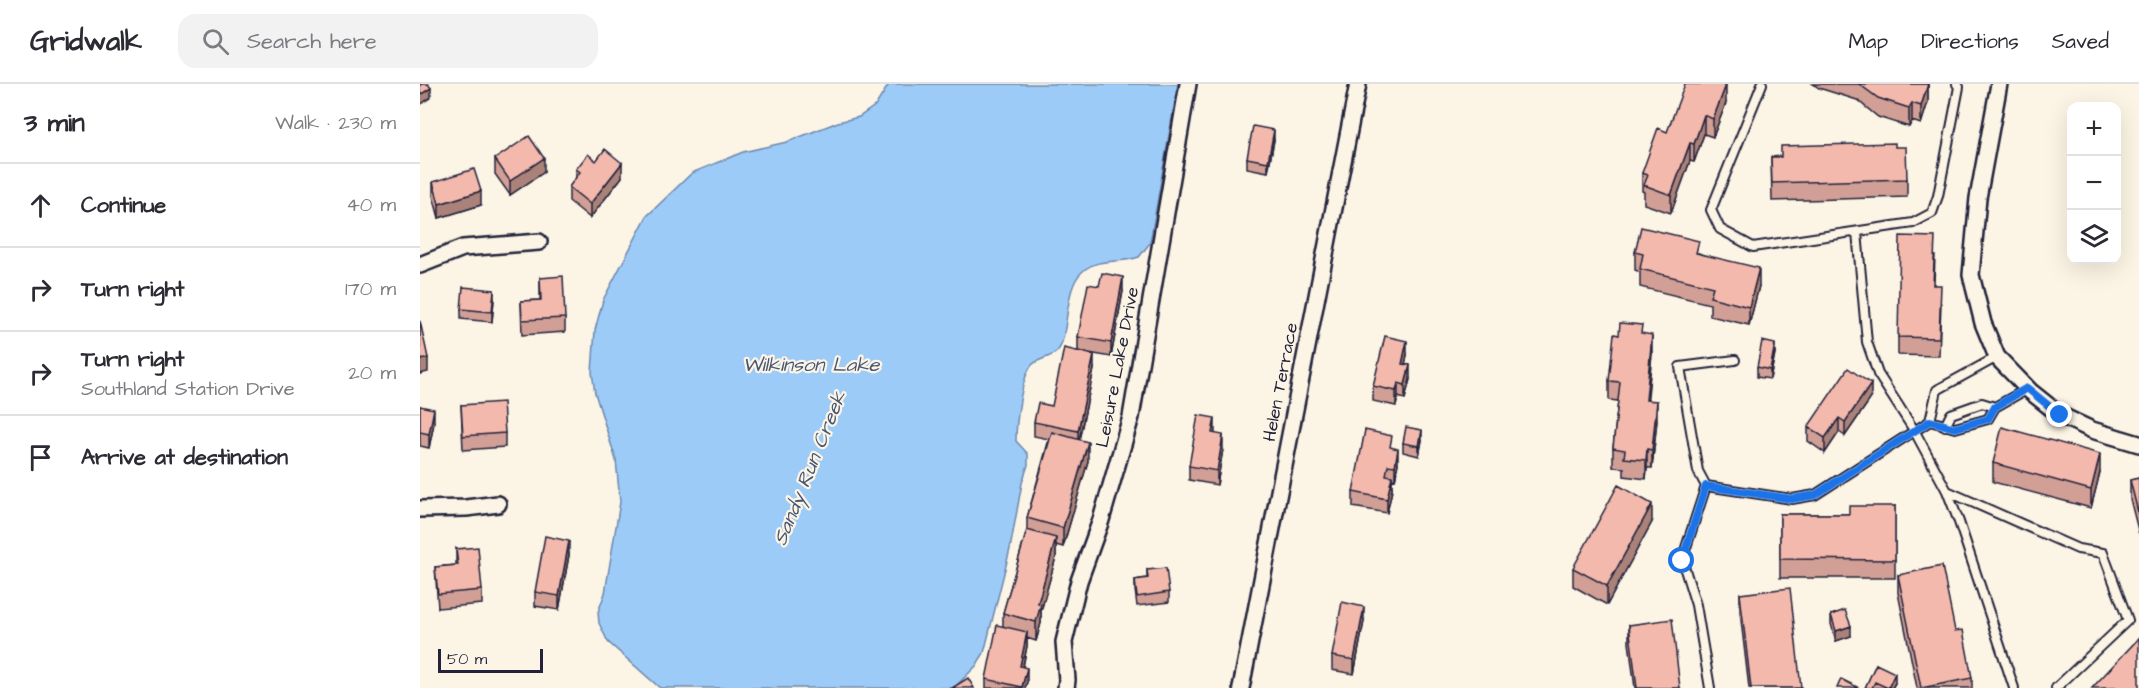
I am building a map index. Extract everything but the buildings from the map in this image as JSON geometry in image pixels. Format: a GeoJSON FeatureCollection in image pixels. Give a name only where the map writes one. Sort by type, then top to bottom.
{"type":"FeatureCollection","features":[{"type":"Feature","properties":{"kind":"street","name":"Leisure Lake Drive"},"geometry":{"type":"LineString","coordinates":[[1066,688],[1064,642],[1079,581],[1101,520],[1131,417],[1188,84]]}},
{"type":"Feature","properties":{"kind":"street","name":"Helen Terrace"},"geometry":{"type":"LineString","coordinates":[[1241,688],[1358,84]]}},
{"type":"Feature","properties":{"kind":"street"},"geometry":{"type":"LineString","coordinates":[[1999,84],[1978,198],[1971,275],[1983,323],[1997,357],[2027,388],[2060,415],[2092,430],[2139,444]]}},
{"type":"Feature","properties":{"kind":"street"},"geometry":{"type":"LineString","coordinates":[[420,264],[463,248],[539,242]]}},
{"type":"Feature","properties":{"kind":"street"},"geometry":{"type":"LineString","coordinates":[[420,509],[466,508],[498,504]]}},
{"type":"Feature","properties":{"kind":"lane"},"geometry":{"type":"LineString","coordinates":[[1762,84],[1711,210],[1720,229],[1753,247],[1913,224],[1932,213],[1938,196],[1959,87],[1957,84]]}},
{"type":"Feature","properties":{"kind":"lane"},"geometry":{"type":"LineString","coordinates":[[1857,232],[1867,342],[1878,374],[1914,430],[1947,491],[2014,688]]}},
{"type":"Feature","properties":{"kind":"lane"},"geometry":{"type":"LineString","coordinates":[[1930,421],[1937,390],[1997,357]]}},
{"type":"Feature","properties":{"kind":"lane"},"geometry":{"type":"LineString","coordinates":[[1710,688],[1696,605],[1682,561],[1706,486],[1698,471],[1680,367],[1735,360]]}},
{"type":"Feature","properties":{"kind":"lane"},"geometry":{"type":"LineString","coordinates":[[1706,486],[1792,499],[1815,495],[1930,421],[1955,428],[1988,419],[1995,407],[2027,388]]}},
{"type":"Feature","properties":{"kind":"lane"},"geometry":{"type":"LineString","coordinates":[[1945,426],[1952,414],[1982,403],[1995,407]]}},
{"type":"Feature","properties":{"kind":"lane"},"geometry":{"type":"LineString","coordinates":[[1947,491],[2078,549],[2103,553],[2128,620],[2056,688]]}},
{"type":"Feature","properties":{"kind":"water","name":"Wilkinson Lake"},"geometry":{"type":"Polygon","coordinates":[[[889,84],[1178,84],[1150,243],[1139,257],[1103,262],[1083,271],[1077,278],[1070,295],[1064,336],[1059,350],[1036,362],[1028,371],[1020,401],[1016,441],[1028,454],[1028,465],[1022,483],[1010,549],[984,653],[976,666],[954,688],[660,688],[608,642],[599,623],[598,612],[605,593],[620,502],[616,460],[595,393],[592,372],[595,330],[603,300],[647,216],[692,173],[743,152],[787,142],[838,122],[859,117],[876,105],[889,84]]]}},
{"type":"Feature","properties":{"kind":"route"},"geometry":{"type":"LineString","coordinates":[[1682,561],[1706,486],[1792,499],[1815,495],[1930,421],[1955,428],[1988,419],[1995,407],[2027,388],[2060,415]]}},
{"type":"Feature","properties":{"kind":"water label","name":"Sandy Run Creek"},"geometry":{"type":"Point","coordinates":[809,468]}}]}
